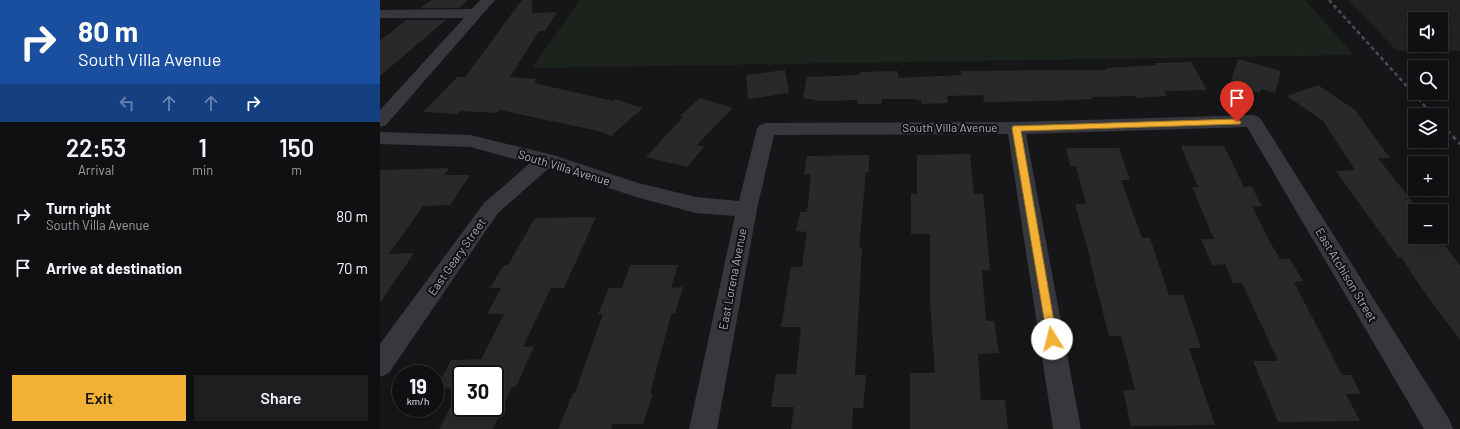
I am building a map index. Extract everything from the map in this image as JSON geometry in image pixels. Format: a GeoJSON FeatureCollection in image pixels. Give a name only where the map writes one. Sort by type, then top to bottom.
{"type":"FeatureCollection","features":[{"type":"Feature","properties":{"kind":"street"},"geometry":{"type":"LineString","coordinates":[[380,121],[488,0]]}},
{"type":"Feature","properties":{"kind":"street"},"geometry":{"type":"LineString","coordinates":[[380,14],[476,13]]}},
{"type":"Feature","properties":{"kind":"street","name":"South Villa Avenue"},"geometry":{"type":"LineString","coordinates":[[766,129],[1016,128],[1253,121]]}},
{"type":"Feature","properties":{"kind":"street","name":"East Atchison Street"},"geometry":{"type":"LineString","coordinates":[[1253,121],[1439,429]]}},
{"type":"Feature","properties":{"kind":"street"},"geometry":{"type":"LineString","coordinates":[[1016,128],[1067,429]]}},
{"type":"Feature","properties":{"kind":"street","name":"East Lorena Avenue"},"geometry":{"type":"LineString","coordinates":[[703,429],[747,209],[766,129]]}},
{"type":"Feature","properties":{"kind":"street","name":"South Villa Avenue"},"geometry":{"type":"LineString","coordinates":[[380,138],[470,141],[546,160],[636,190],[696,205],[747,209]]}},
{"type":"Feature","properties":{"kind":"street","name":"East Geary Street"},"geometry":{"type":"LineString","coordinates":[[380,365],[491,208],[546,160]]}},
{"type":"Feature","properties":{"kind":"shaded area"},"geometry":{"type":"Polygon","coordinates":[[[580,0],[1305,0],[1354,55],[532,68],[580,0]]]}},
{"type":"Feature","properties":{"kind":"shaded area"},"geometry":{"type":"Polygon","coordinates":[[[1349,0],[1460,0],[1460,51],[1448,51],[1448,12],[1408,12],[1408,51],[1397,51],[1349,0]]]}},
{"type":"Feature","properties":{"kind":"building"},"geometry":{"type":"Polygon","coordinates":[[[431,0],[468,0],[459,8],[421,8],[431,0]]]}},
{"type":"Feature","properties":{"kind":"building"},"geometry":{"type":"Polygon","coordinates":[[[522,0],[532,0],[532,13],[557,12],[545,31],[539,31],[510,77],[537,79],[534,83],[613,101],[615,99],[643,108],[611,136],[598,131],[500,110],[497,113],[460,111],[457,114],[423,112],[457,77],[465,77],[522,0]]]}},
{"type":"Feature","properties":{"kind":"building"},"geometry":{"type":"Polygon","coordinates":[[[406,20],[446,20],[380,76],[380,41],[406,20]]]}},
{"type":"Feature","properties":{"kind":"building"},"geometry":{"type":"Polygon","coordinates":[[[1238,59],[1281,71],[1275,93],[1261,89],[1260,93],[1230,84],[1238,59]]]}},
{"type":"Feature","properties":{"kind":"building"},"geometry":{"type":"Polygon","coordinates":[[[1191,62],[1207,90],[1164,91],[1167,96],[1136,98],[1134,96],[1092,97],[1093,99],[1051,101],[984,102],[983,95],[947,96],[948,103],[922,104],[921,100],[915,99],[882,99],[881,104],[857,104],[858,100],[822,101],[803,98],[807,77],[860,75],[860,72],[898,71],[898,78],[962,75],[961,71],[1107,70],[1106,68],[1156,65],[1155,63],[1191,62]]]}},
{"type":"Feature","properties":{"kind":"building"},"geometry":{"type":"Polygon","coordinates":[[[785,70],[789,93],[748,99],[746,75],[785,70]]]}},
{"type":"Feature","properties":{"kind":"building"},"geometry":{"type":"Polygon","coordinates":[[[1318,85],[1355,110],[1390,158],[1378,158],[1414,204],[1408,204],[1408,244],[1444,244],[1460,266],[1460,340],[1420,286],[1402,258],[1398,257],[1336,171],[1355,170],[1323,121],[1287,96],[1318,85]]]}},
{"type":"Feature","properties":{"kind":"building"},"geometry":{"type":"Polygon","coordinates":[[[700,98],[733,108],[697,145],[704,147],[687,167],[646,157],[683,117],[680,116],[700,98]]]}},
{"type":"Feature","properties":{"kind":"building"},"geometry":{"type":"Polygon","coordinates":[[[1181,146],[1224,146],[1244,187],[1252,187],[1262,206],[1252,206],[1270,242],[1280,259],[1290,259],[1303,281],[1294,282],[1342,375],[1351,375],[1361,394],[1346,394],[1360,421],[1278,422],[1253,361],[1278,361],[1242,283],[1233,283],[1225,264],[1212,265],[1201,239],[1214,239],[1192,187],[1198,187],[1181,146]]]}},
{"type":"Feature","properties":{"kind":"building"},"geometry":{"type":"Polygon","coordinates":[[[1066,148],[1119,148],[1130,180],[1121,180],[1142,238],[1150,238],[1169,295],[1183,295],[1201,348],[1189,348],[1215,425],[1131,426],[1123,390],[1135,390],[1121,336],[1109,336],[1091,261],[1075,204],[1086,204],[1076,166],[1070,166],[1066,148]]]}},
{"type":"Feature","properties":{"kind":"building"},"geometry":{"type":"Polygon","coordinates":[[[970,154],[974,194],[983,194],[985,213],[990,270],[982,270],[986,321],[994,321],[999,353],[978,354],[981,400],[1005,400],[1008,429],[910,429],[910,373],[935,373],[930,301],[930,234],[911,234],[911,194],[917,194],[917,155],[970,154]]]}},
{"type":"Feature","properties":{"kind":"building"},"geometry":{"type":"Polygon","coordinates":[[[869,155],[869,172],[866,172],[859,248],[862,248],[855,375],[866,375],[863,408],[853,408],[852,429],[791,429],[794,407],[771,407],[776,374],[796,374],[801,327],[781,327],[791,267],[802,267],[807,232],[796,231],[800,212],[807,212],[811,174],[804,174],[807,156],[869,155]]]}},
{"type":"Feature","properties":{"kind":"building"},"geometry":{"type":"Polygon","coordinates":[[[449,168],[444,175],[470,175],[450,205],[423,206],[389,254],[414,253],[380,303],[380,170],[449,168]]]}},
{"type":"Feature","properties":{"kind":"building"},"geometry":{"type":"Polygon","coordinates":[[[596,217],[564,288],[551,288],[523,347],[534,346],[516,387],[512,387],[504,405],[504,365],[452,365],[452,388],[444,389],[444,374],[451,360],[481,359],[504,314],[487,314],[501,288],[490,288],[504,265],[508,265],[535,218],[596,217]]]}},
{"type":"Feature","properties":{"kind":"building"},"geometry":{"type":"Polygon","coordinates":[[[630,265],[678,265],[671,288],[683,287],[675,314],[671,314],[650,394],[653,394],[643,424],[612,424],[611,429],[558,429],[573,393],[575,393],[603,314],[598,314],[609,288],[622,288],[630,265]]]}},
{"type":"Feature","properties":{"kind":"building"},"geometry":{"type":"Polygon","coordinates":[[[452,404],[452,417],[498,417],[493,429],[439,429],[452,404]]]}},
{"type":"Feature","properties":{"kind":"railway"},"geometry":{"type":"LineString","coordinates":[[1329,0],[1427,108]]}},
{"type":"Feature","properties":{"kind":"railway"},"geometry":{"type":"LineString","coordinates":[[1448,131],[1460,144]]}},
{"type":"Feature","properties":{"kind":"route"},"geometry":{"type":"LineString","coordinates":[[1052,339],[1016,128],[1237,122]]}}]}
